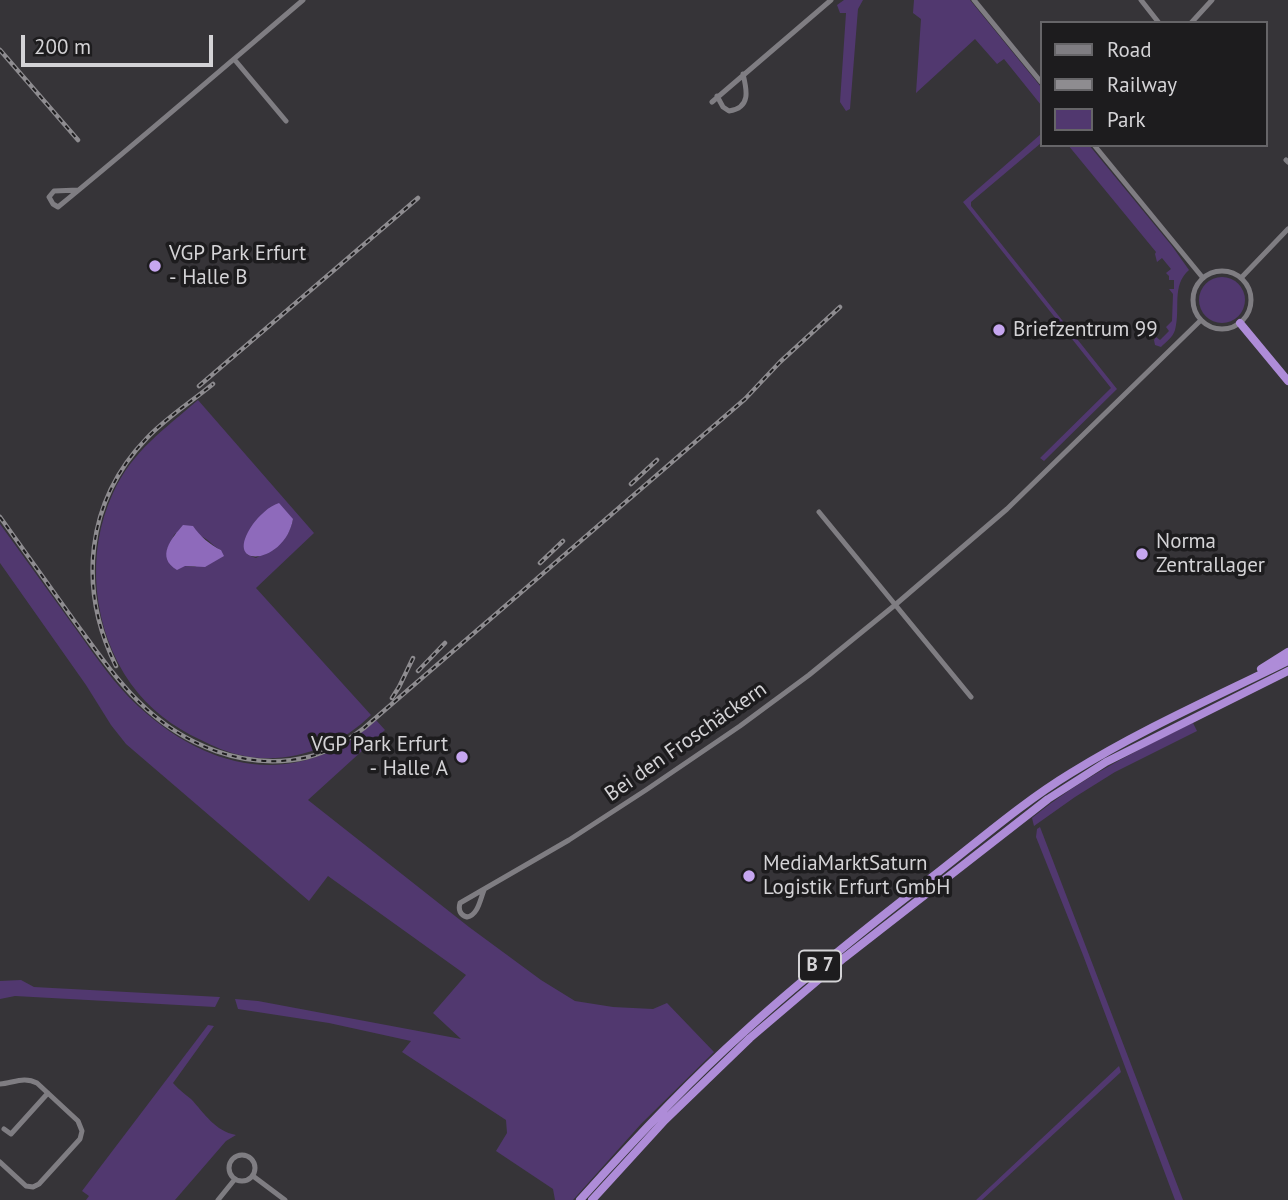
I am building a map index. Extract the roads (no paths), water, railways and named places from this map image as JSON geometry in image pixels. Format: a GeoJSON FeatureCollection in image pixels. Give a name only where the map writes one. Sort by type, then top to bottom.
{"type":"FeatureCollection","features":[{"type":"Feature","properties":{"kind":"highway"},"geometry":{"type":"LineString","coordinates":[[1240,323],[1288,381]]}},
{"type":"Feature","properties":{"kind":"highway","name":"B 7"},"geometry":{"type":"LineString","coordinates":[[1221,694],[1288,652]]}},
{"type":"Feature","properties":{"kind":"highway","name":"B 7"},"geometry":{"type":"LineString","coordinates":[[580,1200],[692,1080],[773,1006],[858,935],[1011,816],[1068,775],[1112,748],[1288,661]]}},
{"type":"Feature","properties":{"kind":"highway","name":"B 7"},"geometry":{"type":"LineString","coordinates":[[592,1200],[673,1112],[750,1038],[844,958],[1028,815],[1077,779],[1106,762],[1288,671]]}},
{"type":"Feature","properties":{"kind":"street"},"geometry":{"type":"LineString","coordinates":[[78,190],[54,191],[49,197],[53,204],[58,206],[78,190],[234,59],[303,0]]}},
{"type":"Feature","properties":{"kind":"street"},"geometry":{"type":"LineString","coordinates":[[712,102],[831,0]]}},
{"type":"Feature","properties":{"kind":"street"},"geometry":{"type":"LineString","coordinates":[[974,0],[1040,81]]}},
{"type":"Feature","properties":{"kind":"street"},"geometry":{"type":"LineString","coordinates":[[1141,0],[1157,21]]}},
{"type":"Feature","properties":{"kind":"street"},"geometry":{"type":"LineString","coordinates":[[1193,21],[1212,0]]}},
{"type":"Feature","properties":{"kind":"street"},"geometry":{"type":"LineString","coordinates":[[234,59],[286,121]]}},
{"type":"Feature","properties":{"kind":"street"},"geometry":{"type":"LineString","coordinates":[[718,96],[723,107],[729,111],[741,107],[745,102],[747,90],[743,74]]}},
{"type":"Feature","properties":{"kind":"street"},"geometry":{"type":"LineString","coordinates":[[1096,147],[1203,278]]}},
{"type":"Feature","properties":{"kind":"street"},"geometry":{"type":"LineString","coordinates":[[1241,278],[1288,229]]}},
{"type":"Feature","properties":{"kind":"street"},"geometry":{"type":"LineString","coordinates":[[1223,271],[1241,278],[1251,292],[1252,301],[1247,317],[1225,329],[1216,329],[1200,320],[1193,304],[1197,285],[1203,278],[1213,272],[1223,271]]}},
{"type":"Feature","properties":{"kind":"street","name":"Bei den Froschäckern"},"geometry":{"type":"LineString","coordinates":[[484,890],[472,916],[467,917],[460,913],[460,903],[569,840],[732,732],[809,675],[895,606],[1007,509],[1200,320]]}},
{"type":"Feature","properties":{"kind":"street"},"geometry":{"type":"LineString","coordinates":[[819,512],[971,697]]}},
{"type":"Feature","properties":{"kind":"street"},"geometry":{"type":"LineString","coordinates":[[0,1084],[30,1079],[78,1121],[82,1131],[80,1139],[39,1184],[33,1187],[26,1186],[0,1162]]}},
{"type":"Feature","properties":{"kind":"street"},"geometry":{"type":"LineString","coordinates":[[4,1129],[11,1134],[48,1093]]}},
{"type":"Feature","properties":{"kind":"street"},"geometry":{"type":"LineString","coordinates":[[240,1155],[249,1157],[255,1163],[253,1176],[247,1180],[235,1179],[230,1172],[230,1163],[240,1155]]}},
{"type":"Feature","properties":{"kind":"street"},"geometry":{"type":"LineString","coordinates":[[253,1176],[285,1200]]}},
{"type":"Feature","properties":{"kind":"street"},"geometry":{"type":"LineString","coordinates":[[218,1200],[235,1179]]}},
{"type":"Feature","properties":{"kind":"railway"},"geometry":{"type":"LineString","coordinates":[[0,50],[78,140]]}},
{"type":"Feature","properties":{"kind":"railway"},"geometry":{"type":"LineString","coordinates":[[199,386],[418,198]]}},
{"type":"Feature","properties":{"kind":"railway"},"geometry":{"type":"LineString","coordinates":[[0,517],[105,663],[155,717],[195,742],[216,751],[261,761],[308,757],[338,745],[364,728],[745,399],[780,362],[840,307]]}},
{"type":"Feature","properties":{"kind":"railway"},"geometry":{"type":"LineString","coordinates":[[116,666],[96,607],[94,547],[100,518],[126,463],[147,438],[213,384]]}},
{"type":"Feature","properties":{"kind":"railway"},"geometry":{"type":"LineString","coordinates":[[631,484],[657,460]]}},
{"type":"Feature","properties":{"kind":"railway"},"geometry":{"type":"LineString","coordinates":[[540,563],[563,541]]}},
{"type":"Feature","properties":{"kind":"railway"},"geometry":{"type":"LineString","coordinates":[[418,671],[445,643]]}},
{"type":"Feature","properties":{"kind":"railway"},"geometry":{"type":"LineString","coordinates":[[392,698],[413,658]]}},
{"type":"Feature","properties":{"kind":"place","name":"VGP Park Erfurt - Halle B"},"geometry":{"type":"Point","coordinates":[155,266]}},
{"type":"Feature","properties":{"kind":"place","name":"Briefzentrum 99"},"geometry":{"type":"Point","coordinates":[999,330]}},
{"type":"Feature","properties":{"kind":"place","name":"Norma Zentrallager"},"geometry":{"type":"Point","coordinates":[1142,554]}},
{"type":"Feature","properties":{"kind":"place","name":"VGP Park Erfurt - Halle A"},"geometry":{"type":"Point","coordinates":[462,757]}},
{"type":"Feature","properties":{"kind":"place","name":"MediaMarktSaturn Logistik Erfurt GmbH"},"geometry":{"type":"Point","coordinates":[749,876]}}]}
